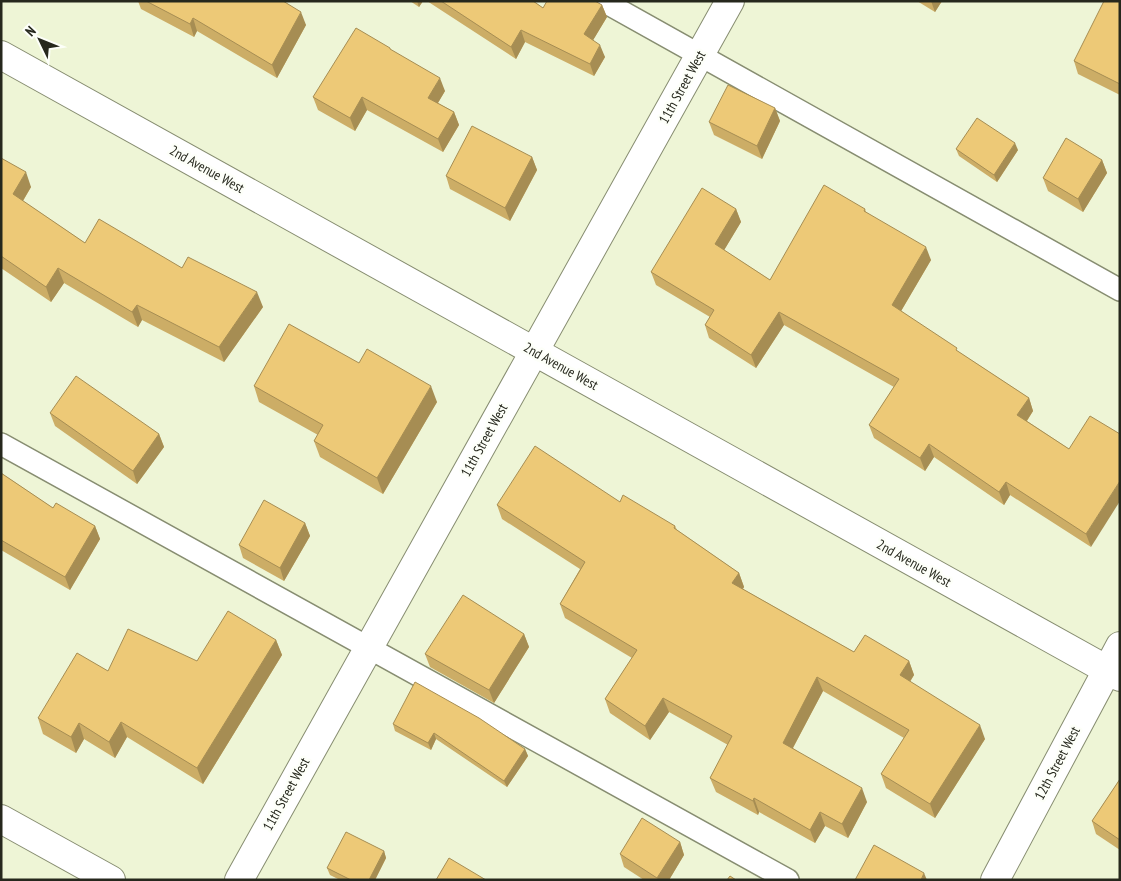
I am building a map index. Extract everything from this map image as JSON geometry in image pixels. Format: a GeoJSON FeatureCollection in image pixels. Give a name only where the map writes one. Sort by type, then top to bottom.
{"type":"FeatureCollection","features":[{"type":"Feature","properties":{"kind":"street","name":"11th Street West"},"geometry":{"type":"LineString","coordinates":[[239,880],[730,1]]}},
{"type":"Feature","properties":{"kind":"street","name":"2nd Avenue West"},"geometry":{"type":"LineString","coordinates":[[1,55],[1113,674]]}},
{"type":"Feature","properties":{"kind":"street","name":"12th Street West"},"geometry":{"type":"LineString","coordinates":[[995,880],[1113,674],[1120,646]]}},
{"type":"Feature","properties":{"kind":"street"},"geometry":{"type":"LineString","coordinates":[[1,819],[111,880]]}},
{"type":"Feature","properties":{"kind":"lane"},"geometry":{"type":"LineString","coordinates":[[603,1],[1120,290]]}},
{"type":"Feature","properties":{"kind":"lane"},"geometry":{"type":"LineString","coordinates":[[1,444],[788,880]]}},
{"type":"Feature","properties":{"kind":"building"},"geometry":{"type":"Polygon","coordinates":[[[146,1],[283,1],[301,12],[272,65],[193,18],[190,24],[146,1]]]}},
{"type":"Feature","properties":{"kind":"building"},"geometry":{"type":"Polygon","coordinates":[[[441,1],[533,1],[543,8],[547,1],[595,1],[602,5],[584,34],[600,45],[590,64],[521,30],[511,47],[441,1]]]}},
{"type":"Feature","properties":{"kind":"building"},"geometry":{"type":"Polygon","coordinates":[[[1104,1],[1120,1],[1120,84],[1074,61],[1104,1]]]}},
{"type":"Feature","properties":{"kind":"building"},"geometry":{"type":"Polygon","coordinates":[[[356,28],[440,78],[428,98],[454,112],[438,139],[362,97],[350,118],[313,97],[356,28]]]}},
{"type":"Feature","properties":{"kind":"building"},"geometry":{"type":"Polygon","coordinates":[[[728,85],[775,108],[757,146],[709,122],[728,85]]]}},
{"type":"Feature","properties":{"kind":"building"},"geometry":{"type":"Polygon","coordinates":[[[977,118],[1015,143],[994,175],[956,149],[977,118]]]}},
{"type":"Feature","properties":{"kind":"building"},"geometry":{"type":"Polygon","coordinates":[[[472,126],[532,157],[505,208],[446,176],[472,126]]]}},
{"type":"Feature","properties":{"kind":"building"},"geometry":{"type":"Polygon","coordinates":[[[1066,138],[1102,160],[1078,199],[1043,178],[1066,138]]]}},
{"type":"Feature","properties":{"kind":"building"},"geometry":{"type":"Polygon","coordinates":[[[1,158],[26,172],[13,194],[85,243],[99,219],[182,268],[188,257],[257,292],[219,347],[137,305],[132,312],[58,268],[46,287],[1,256],[1,158]]]}},
{"type":"Feature","properties":{"kind":"building"},"geometry":{"type":"Polygon","coordinates":[[[824,185],[926,247],[892,305],[1029,398],[1017,415],[1069,449],[1090,416],[1120,434],[1120,481],[1086,534],[1006,482],[999,492],[929,444],[920,458],[869,425],[899,379],[779,312],[751,355],[705,325],[714,310],[651,272],[702,188],[736,209],[715,244],[770,280],[824,185]]]}},
{"type":"Feature","properties":{"kind":"building"},"geometry":{"type":"Polygon","coordinates":[[[289,324],[359,363],[367,349],[431,386],[377,478],[314,441],[323,425],[254,386],[289,324]]]}},
{"type":"Feature","properties":{"kind":"building"},"geometry":{"type":"Polygon","coordinates":[[[76,376],[159,434],[133,471],[50,413],[76,376]]]}},
{"type":"Feature","properties":{"kind":"building"},"geometry":{"type":"Polygon","coordinates":[[[535,446],[620,502],[623,495],[675,526],[674,528],[739,573],[732,583],[854,652],[865,635],[909,661],[900,675],[980,725],[930,804],[881,774],[909,730],[817,677],[783,743],[862,788],[842,824],[820,812],[810,830],[754,798],[753,801],[710,778],[732,736],[663,698],[645,726],[605,699],[637,650],[560,604],[585,562],[497,505],[535,446]]]}},
{"type":"Feature","properties":{"kind":"building"},"geometry":{"type":"Polygon","coordinates":[[[1,473],[53,508],[56,503],[95,526],[65,577],[1,540],[1,473]]]}},
{"type":"Feature","properties":{"kind":"building"},"geometry":{"type":"Polygon","coordinates":[[[264,500],[305,523],[280,568],[239,545],[264,500]]]}},
{"type":"Feature","properties":{"kind":"building"},"geometry":{"type":"Polygon","coordinates":[[[463,595],[524,634],[489,690],[425,654],[463,595]]]}},
{"type":"Feature","properties":{"kind":"building"},"geometry":{"type":"Polygon","coordinates":[[[228,611],[276,640],[197,768],[121,722],[109,742],[79,723],[71,737],[38,718],[77,653],[108,671],[128,629],[197,661],[228,611]]]}},
{"type":"Feature","properties":{"kind":"building"},"geometry":{"type":"Polygon","coordinates":[[[415,682],[479,718],[525,749],[504,781],[434,733],[428,743],[393,724],[415,682]]]}},
{"type":"Feature","properties":{"kind":"building"},"geometry":{"type":"Polygon","coordinates":[[[1120,779],[1120,840],[1092,821],[1120,779]]]}},
{"type":"Feature","properties":{"kind":"building"},"geometry":{"type":"Polygon","coordinates":[[[642,818],[680,842],[657,878],[620,854],[642,818]]]}},
{"type":"Feature","properties":{"kind":"building"},"geometry":{"type":"Polygon","coordinates":[[[346,832],[384,851],[369,880],[351,880],[327,868],[346,832]]]}},
{"type":"Feature","properties":{"kind":"building"},"geometry":{"type":"Polygon","coordinates":[[[874,845],[924,873],[921,880],[855,880],[874,845]]]}},
{"type":"Feature","properties":{"kind":"building"},"geometry":{"type":"Polygon","coordinates":[[[449,858],[486,880],[436,880],[449,858]]]}},
{"type":"Feature","properties":{"kind":"building"},"geometry":{"type":"Polygon","coordinates":[[[730,876],[736,880],[727,880],[730,876]]]}}]}
